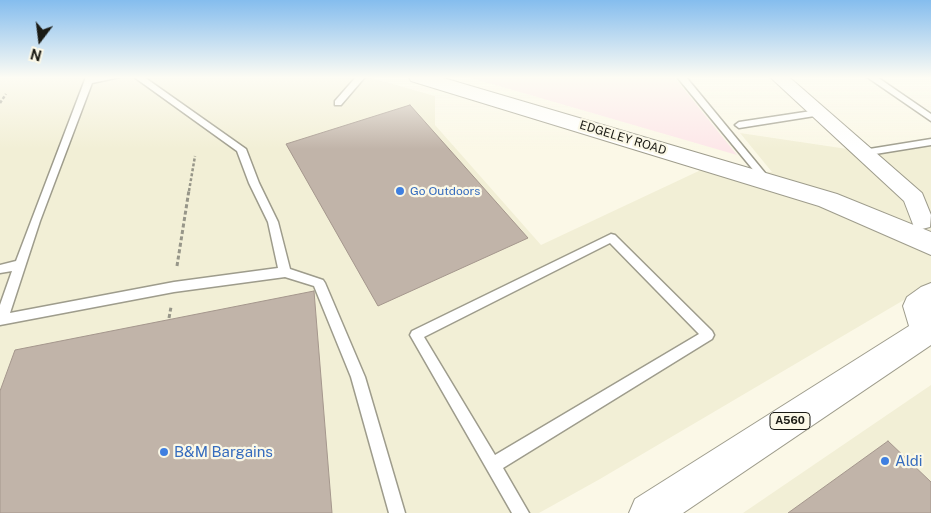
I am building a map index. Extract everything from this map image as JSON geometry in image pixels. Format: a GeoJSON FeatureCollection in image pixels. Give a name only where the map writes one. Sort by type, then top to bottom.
{"type":"FeatureCollection","features":[{"type":"Feature","properties":{"kind":"main road","name":"EDGELEY ROAD"},"geometry":{"type":"LineString","coordinates":[[496,101],[828,200],[919,238],[931,245]]}},
{"type":"Feature","properties":{"kind":"main road","name":"EDGELEY ROAD"},"geometry":{"type":"LineString","coordinates":[[828,200],[922,214]]}},
{"type":"Feature","properties":{"kind":"main road","name":"A560"},"geometry":{"type":"LineString","coordinates":[[649,513],[929,332],[918,306],[931,295]]}},
{"type":"Feature","properties":{"kind":"street"},"geometry":{"type":"LineString","coordinates":[[804,101],[864,153],[922,214]]}},
{"type":"Feature","properties":{"kind":"lane"},"geometry":{"type":"LineString","coordinates":[[81,101],[1,320],[174,287],[285,272],[319,283],[358,377],[397,513]]}},
{"type":"Feature","properties":{"kind":"lane"},"geometry":{"type":"LineString","coordinates":[[171,101],[241,149],[254,183],[273,222],[285,272]]}},
{"type":"Feature","properties":{"kind":"lane"},"geometry":{"type":"LineString","coordinates":[[700,101],[767,181]]}},
{"type":"Feature","properties":{"kind":"lane"},"geometry":{"type":"LineString","coordinates":[[905,101],[931,118]]}},
{"type":"Feature","properties":{"kind":"lane"},"geometry":{"type":"LineString","coordinates":[[739,125],[818,113]]}},
{"type":"Feature","properties":{"kind":"lane"},"geometry":{"type":"LineString","coordinates":[[864,153],[931,142]]}},
{"type":"Feature","properties":{"kind":"lane"},"geometry":{"type":"LineString","coordinates":[[493,465],[708,335],[611,238],[416,335],[521,513]]}},
{"type":"Feature","properties":{"kind":"lane"},"geometry":{"type":"LineString","coordinates":[[0,269],[20,265]]}},
{"type":"Feature","properties":{"kind":"path"},"geometry":{"type":"LineString","coordinates":[[169,318],[195,156]]}},
{"type":"Feature","properties":{"kind":"shaded area"},"geometry":{"type":"Polygon","coordinates":[[[0,101],[435,101],[435,125],[541,245],[703,169],[772,172],[740,133],[881,154],[931,145],[931,284],[539,513],[0,513],[0,101]]]}},
{"type":"Feature","properties":{"kind":"shaded area"},"geometry":{"type":"Polygon","coordinates":[[[551,101],[693,101],[737,155],[551,101]]]}},
{"type":"Feature","properties":{"kind":"shaded area"},"geometry":{"type":"Polygon","coordinates":[[[931,385],[931,513],[743,513],[931,385]]]}},
{"type":"Feature","properties":{"kind":"building","name":"Go Outdoors"},"geometry":{"type":"Polygon","coordinates":[[[410,105],[528,238],[378,306],[286,144],[410,105]]]}},
{"type":"Feature","properties":{"kind":"building","name":"B&M Bargains"},"geometry":{"type":"Polygon","coordinates":[[[314,291],[332,513],[0,513],[0,391],[15,350],[314,291]]]}},
{"type":"Feature","properties":{"kind":"building","name":"Aldi"},"geometry":{"type":"Polygon","coordinates":[[[888,441],[931,482],[931,513],[788,513],[888,441]]]}},
{"type":"Feature","properties":{"kind":"place","name":"Go Outdoors"},"geometry":{"type":"Point","coordinates":[400,191]}},
{"type":"Feature","properties":{"kind":"place","name":"B&M Bargains"},"geometry":{"type":"Point","coordinates":[164,452]}},
{"type":"Feature","properties":{"kind":"place","name":"Aldi"},"geometry":{"type":"Point","coordinates":[885,461]}}]}
